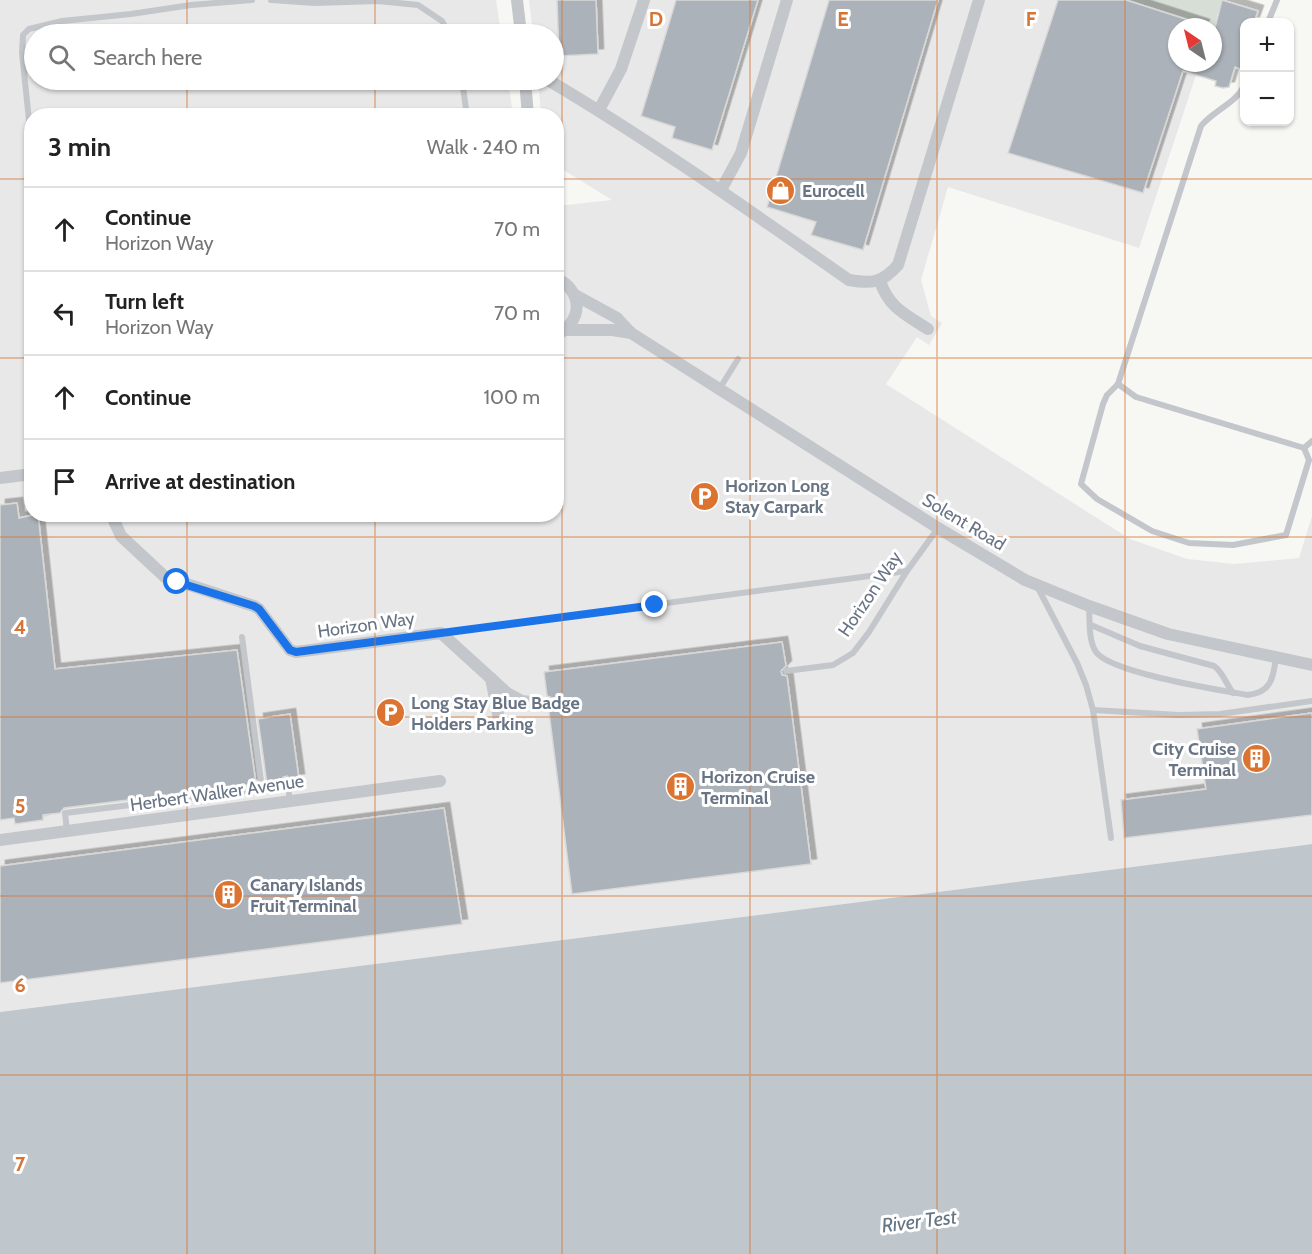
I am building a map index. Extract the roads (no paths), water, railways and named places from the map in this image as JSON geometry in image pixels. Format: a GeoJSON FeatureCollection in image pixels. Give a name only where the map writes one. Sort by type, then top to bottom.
{"type":"FeatureCollection","features":[{"type":"Feature","properties":{"kind":"street"},"geometry":{"type":"LineString","coordinates":[[518,0],[520,24]]}},
{"type":"Feature","properties":{"kind":"street"},"geometry":{"type":"LineString","coordinates":[[599,110],[621,69],[644,0]]}},
{"type":"Feature","properties":{"kind":"street"},"geometry":{"type":"LineString","coordinates":[[721,190],[741,153],[787,0]]}},
{"type":"Feature","properties":{"kind":"street"},"geometry":{"type":"LineString","coordinates":[[564,89],[721,190],[849,280],[864,283],[880,281],[898,265],[979,0]]}},
{"type":"Feature","properties":{"kind":"street"},"geometry":{"type":"LineString","coordinates":[[526,90],[527,108]]}},
{"type":"Feature","properties":{"kind":"street"},"geometry":{"type":"LineString","coordinates":[[880,281],[885,295],[896,308],[927,329]]}},
{"type":"Feature","properties":{"kind":"street","name":"Solent Road"},"geometry":{"type":"LineString","coordinates":[[564,283],[575,295],[617,318],[631,333],[938,528],[1036,585],[1168,634],[1312,665]]}},
{"type":"Feature","properties":{"kind":"street"},"geometry":{"type":"LineString","coordinates":[[564,329],[576,314],[575,295]]}},
{"type":"Feature","properties":{"kind":"street","name":"Solent Road"},"geometry":{"type":"LineString","coordinates":[[564,333],[612,330],[631,333]]}},
{"type":"Feature","properties":{"kind":"street"},"geometry":{"type":"LineString","coordinates":[[0,478],[24,475]]}},
{"type":"Feature","properties":{"kind":"street","name":"Horizon Way"},"geometry":{"type":"LineString","coordinates":[[115,522],[121,536],[165,577],[259,609],[290,650],[296,652],[441,633],[507,693],[522,701],[548,704]]}},
{"type":"Feature","properties":{"kind":"street"},"geometry":{"type":"LineString","coordinates":[[491,678],[499,719]]}},
{"type":"Feature","properties":{"kind":"street","name":"Herbert Walker Avenue"},"geometry":{"type":"LineString","coordinates":[[0,840],[440,781]]}},
{"type":"Feature","properties":{"kind":"lane"},"geometry":{"type":"LineString","coordinates":[[50,24],[191,5],[252,0]]}},
{"type":"Feature","properties":{"kind":"lane"},"geometry":{"type":"LineString","coordinates":[[271,0],[315,3],[378,1],[418,5],[444,24]]}},
{"type":"Feature","properties":{"kind":"lane"},"geometry":{"type":"LineString","coordinates":[[1270,18],[1277,0]]}},
{"type":"Feature","properties":{"kind":"lane"},"geometry":{"type":"LineString","coordinates":[[24,34],[22,53],[24,72]]}},
{"type":"Feature","properties":{"kind":"lane"},"geometry":{"type":"LineString","coordinates":[[26,90],[28,108]]}},
{"type":"Feature","properties":{"kind":"lane"},"geometry":{"type":"LineString","coordinates":[[463,90],[466,108]]}},
{"type":"Feature","properties":{"kind":"lane"},"geometry":{"type":"LineString","coordinates":[[1240,92],[1208,117],[1201,126],[1118,384],[1107,395],[1103,404],[1081,484],[1097,499],[1152,531],[1189,543],[1233,545],[1286,535],[1309,460],[1304,448]]}},
{"type":"Feature","properties":{"kind":"lane"},"geometry":{"type":"LineString","coordinates":[[720,388],[738,359]]}},
{"type":"Feature","properties":{"kind":"lane"},"geometry":{"type":"LineString","coordinates":[[1118,384],[1136,397],[1304,448]]}},
{"type":"Feature","properties":{"kind":"lane"},"geometry":{"type":"LineString","coordinates":[[1304,448],[1312,441]]}},
{"type":"Feature","properties":{"kind":"lane","name":"Horizon Way"},"geometry":{"type":"LineString","coordinates":[[786,671],[833,665],[852,653],[869,632],[907,571],[938,528]]}},
{"type":"Feature","properties":{"kind":"lane"},"geometry":{"type":"LineString","coordinates":[[441,633],[907,571]]}},
{"type":"Feature","properties":{"kind":"lane"},"geometry":{"type":"LineString","coordinates":[[1036,585],[1086,685],[1093,710],[1111,838]]}},
{"type":"Feature","properties":{"kind":"lane"},"geometry":{"type":"LineString","coordinates":[[1089,606],[1092,645],[1098,654],[1110,662],[1170,681],[1233,693],[1259,694],[1268,686],[1276,658]]}},
{"type":"Feature","properties":{"kind":"lane"},"geometry":{"type":"LineString","coordinates":[[1091,625],[1140,646],[1214,666],[1221,670],[1223,680],[1233,693]]}},
{"type":"Feature","properties":{"kind":"lane"},"geometry":{"type":"LineString","coordinates":[[67,831],[65,813],[262,789],[242,637]]}},
{"type":"Feature","properties":{"kind":"lane"},"geometry":{"type":"LineString","coordinates":[[1093,710],[1179,715],[1220,714],[1312,701]]}},
{"type":"Feature","properties":{"kind":"lane"},"geometry":{"type":"LineString","coordinates":[[287,781],[291,801]]}},
{"type":"Feature","properties":{"kind":"water","name":"River Test"},"geometry":{"type":"Polygon","coordinates":[[[1312,844],[1312,1254],[0,1254],[0,1012],[1312,844]]]}},
{"type":"Feature","properties":{"kind":"place","name":"Eurocell"},"geometry":{"type":"Point","coordinates":[781,191]}},
{"type":"Feature","properties":{"kind":"place","name":"Horizon Long Stay Carpark"},"geometry":{"type":"Point","coordinates":[704,496]}},
{"type":"Feature","properties":{"kind":"place","name":"Long Stay Blue Badge Holders Parking"},"geometry":{"type":"Point","coordinates":[390,713]}},
{"type":"Feature","properties":{"kind":"place","name":"City Cruise Terminal"},"geometry":{"type":"Point","coordinates":[1257,759]}},
{"type":"Feature","properties":{"kind":"place","name":"Horizon Cruise Terminal"},"geometry":{"type":"Point","coordinates":[680,787]}},
{"type":"Feature","properties":{"kind":"place","name":"Canary Islands Fruit Terminal"},"geometry":{"type":"Point","coordinates":[229,895]}}]}
